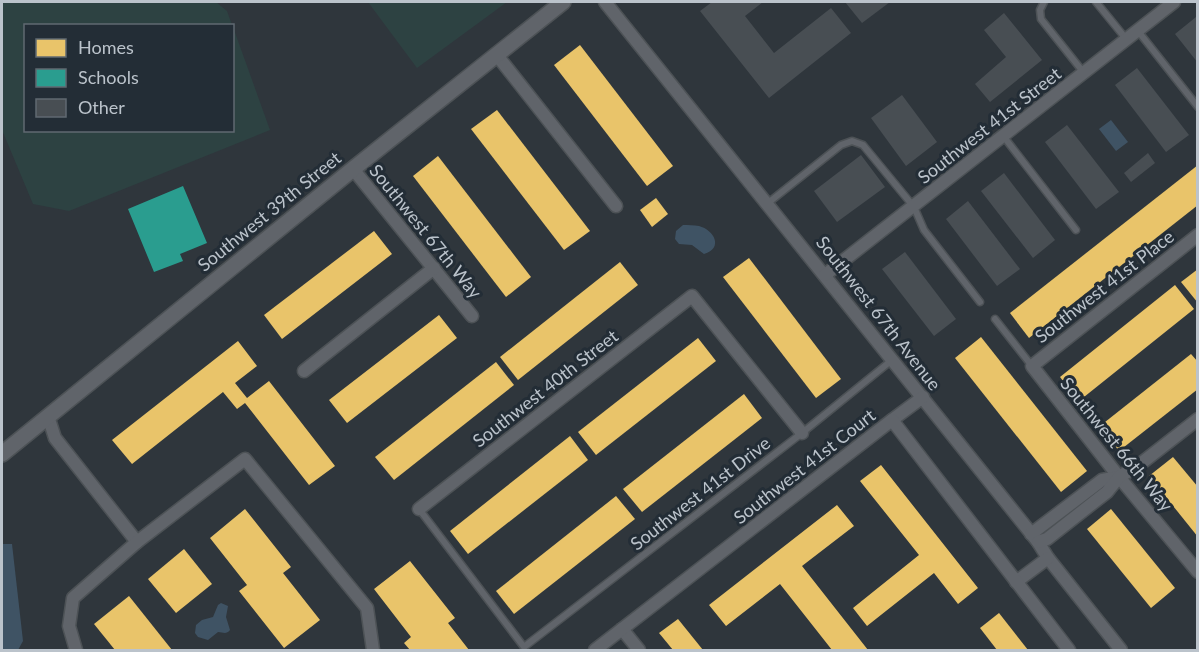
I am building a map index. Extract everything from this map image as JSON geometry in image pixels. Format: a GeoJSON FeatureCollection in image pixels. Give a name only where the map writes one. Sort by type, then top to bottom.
{"type":"FeatureCollection","features":[{"type":"Feature","properties":{"kind":"street","name":"Southwest 39th Street"},"geometry":{"type":"LineString","coordinates":[[2,454],[352,169],[563,2]]}},
{"type":"Feature","properties":{"kind":"street","name":"Southwest 67th Avenue"},"geometry":{"type":"LineString","coordinates":[[605,2],[1035,538],[1121,651]]}},
{"type":"Feature","properties":{"kind":"street","name":"Southwest 41st Street"},"geometry":{"type":"LineString","coordinates":[[825,275],[915,207],[1173,2]]}},
{"type":"Feature","properties":{"kind":"street"},"geometry":{"type":"LineString","coordinates":[[496,54],[616,206]]}},
{"type":"Feature","properties":{"kind":"street","name":"Southwest 67th Way"},"geometry":{"type":"LineString","coordinates":[[352,169],[472,316]]}},
{"type":"Feature","properties":{"kind":"street","name":"Southwest 41st Place"},"geometry":{"type":"LineString","coordinates":[[1032,366],[1197,235]]}},
{"type":"Feature","properties":{"kind":"street"},"geometry":{"type":"LineString","coordinates":[[304,371],[434,268]]}},
{"type":"Feature","properties":{"kind":"street","name":"Southwest 40th Street"},"geometry":{"type":"LineString","coordinates":[[419,509],[692,296],[802,433]]}},
{"type":"Feature","properties":{"kind":"street","name":"Southwest 66th Way"},"geometry":{"type":"LineString","coordinates":[[1032,366],[1197,572]]}},
{"type":"Feature","properties":{"kind":"street"},"geometry":{"type":"LineString","coordinates":[[892,420],[923,398]]}},
{"type":"Feature","properties":{"kind":"street"},"geometry":{"type":"LineString","coordinates":[[48,416],[55,438],[137,542]]}},
{"type":"Feature","properties":{"kind":"street"},"geometry":{"type":"LineString","coordinates":[[1035,538],[1102,480],[1119,477],[1138,465],[1197,419]]}},
{"type":"Feature","properties":{"kind":"street","name":"Southwest 41st Court"},"geometry":{"type":"LineString","coordinates":[[595,651],[892,420],[1069,651]]}},
{"type":"Feature","properties":{"kind":"street"},"geometry":{"type":"LineString","coordinates":[[76,651],[69,626],[73,598],[137,542],[245,459],[367,608],[373,651]]}},
{"type":"Feature","properties":{"kind":"street"},"geometry":{"type":"LineString","coordinates":[[1016,582],[1048,558]]}},
{"type":"Feature","properties":{"kind":"street"},"geometry":{"type":"LineString","coordinates":[[622,629],[639,651]]}},
{"type":"Feature","properties":{"kind":"lane"},"geometry":{"type":"LineString","coordinates":[[1044,2],[1040,10],[1041,19],[1084,73]]}},
{"type":"Feature","properties":{"kind":"lane"},"geometry":{"type":"LineString","coordinates":[[1096,2],[1127,40]]}},
{"type":"Feature","properties":{"kind":"lane"},"geometry":{"type":"LineString","coordinates":[[1138,31],[1197,107]]}},
{"type":"Feature","properties":{"kind":"lane"},"geometry":{"type":"LineString","coordinates":[[1004,137],[1076,230]]}},
{"type":"Feature","properties":{"kind":"lane"},"geometry":{"type":"LineString","coordinates":[[768,203],[841,145],[852,141],[863,145],[915,207],[924,230],[980,302]]}},
{"type":"Feature","properties":{"kind":"lane"},"geometry":{"type":"LineString","coordinates":[[995,319],[1032,366]]}},
{"type":"Feature","properties":{"kind":"lane","name":"Southwest 41st Drive"},"geometry":{"type":"LineString","coordinates":[[419,509],[524,647],[802,433],[892,359]]}},
{"type":"Feature","properties":{"kind":"green space"},"geometry":{"type":"Polygon","coordinates":[[[2,2],[216,2],[227,11],[232,24],[24,24],[24,132],[234,132],[234,30],[270,130],[69,211],[33,204],[2,130],[2,2]]]}},
{"type":"Feature","properties":{"kind":"green space"},"geometry":{"type":"Polygon","coordinates":[[[368,2],[507,2],[417,68],[368,2]]]}},
{"type":"Feature","properties":{"kind":"water"},"geometry":{"type":"Polygon","coordinates":[[[1111,120],[1128,142],[1116,151],[1099,129],[1111,120]]]}},
{"type":"Feature","properties":{"kind":"water"},"geometry":{"type":"Polygon","coordinates":[[[683,225],[699,226],[709,231],[715,239],[714,248],[704,254],[692,245],[679,244],[675,239],[676,231],[683,225]]]}},
{"type":"Feature","properties":{"kind":"water"},"geometry":{"type":"Polygon","coordinates":[[[2,544],[12,544],[23,641],[18,650],[2,650],[2,544]]]}},
{"type":"Feature","properties":{"kind":"water"},"geometry":{"type":"Polygon","coordinates":[[[221,603],[228,606],[226,617],[229,632],[218,632],[208,640],[198,637],[195,633],[196,625],[202,620],[213,617],[221,603]]]}},
{"type":"Feature","properties":{"kind":"building: Homes"},"geometry":{"type":"Polygon","coordinates":[[[580,45],[673,166],[647,186],[554,65],[580,45]]]}},
{"type":"Feature","properties":{"kind":"building: Homes"},"geometry":{"type":"Polygon","coordinates":[[[497,110],[590,231],[564,250],[471,129],[497,110]]]}},
{"type":"Feature","properties":{"kind":"building: Homes"},"geometry":{"type":"Polygon","coordinates":[[[438,156],[531,277],[506,297],[413,176],[438,156]]]}},
{"type":"Feature","properties":{"kind":"building: Homes"},"geometry":{"type":"Polygon","coordinates":[[[1198,165],[1198,205],[1029,338],[1010,313],[1198,165]]]}},
{"type":"Feature","properties":{"kind":"building: Homes"},"geometry":{"type":"Polygon","coordinates":[[[656,198],[668,214],[652,227],[640,210],[656,198]]]}},
{"type":"Feature","properties":{"kind":"building: Homes"},"geometry":{"type":"Polygon","coordinates":[[[374,231],[392,254],[282,339],[264,315],[374,231]]]}},
{"type":"Feature","properties":{"kind":"building: Homes"},"geometry":{"type":"Polygon","coordinates":[[[749,258],[841,379],[816,398],[723,277],[749,258]]]}},
{"type":"Feature","properties":{"kind":"building: Homes"},"geometry":{"type":"Polygon","coordinates":[[[620,262],[638,285],[518,380],[500,357],[620,262]]]}},
{"type":"Feature","properties":{"kind":"building: Homes"},"geometry":{"type":"Polygon","coordinates":[[[1198,269],[1198,303],[1181,282],[1198,269]]]}},
{"type":"Feature","properties":{"kind":"building: Homes"},"geometry":{"type":"Polygon","coordinates":[[[1175,285],[1194,309],[1079,401],[1060,377],[1175,285]]]}},
{"type":"Feature","properties":{"kind":"building: Homes"},"geometry":{"type":"Polygon","coordinates":[[[439,315],[457,338],[347,423],[329,400],[439,315]]]}},
{"type":"Feature","properties":{"kind":"building: Homes"},"geometry":{"type":"Polygon","coordinates":[[[981,337],[1087,471],[1061,492],[955,358],[981,337]]]}},
{"type":"Feature","properties":{"kind":"building: Homes"},"geometry":{"type":"Polygon","coordinates":[[[698,338],[716,361],[596,455],[578,432],[698,338]]]}},
{"type":"Feature","properties":{"kind":"building: Homes"},"geometry":{"type":"Polygon","coordinates":[[[238,341],[257,366],[235,383],[247,398],[269,381],[335,466],[309,485],[245,403],[237,409],[223,392],[132,464],[112,440],[238,341]]]}},
{"type":"Feature","properties":{"kind":"building: Homes"},"geometry":{"type":"Polygon","coordinates":[[[1191,354],[1198,362],[1198,389],[1119,451],[1100,426],[1191,354]]]}},
{"type":"Feature","properties":{"kind":"building: Homes"},"geometry":{"type":"Polygon","coordinates":[[[496,362],[514,385],[394,480],[375,457],[496,362]]]}},
{"type":"Feature","properties":{"kind":"building: Homes"},"geometry":{"type":"Polygon","coordinates":[[[744,394],[762,418],[642,512],[623,489],[744,394]]]}},
{"type":"Feature","properties":{"kind":"building: Homes"},"geometry":{"type":"Polygon","coordinates":[[[570,436],[588,460],[468,554],[450,531],[570,436]]]}},
{"type":"Feature","properties":{"kind":"building: Homes"},"geometry":{"type":"Polygon","coordinates":[[[1173,457],[1198,487],[1198,537],[1149,476],[1173,457]]]}},
{"type":"Feature","properties":{"kind":"building: Homes"},"geometry":{"type":"Polygon","coordinates":[[[881,465],[978,588],[958,604],[934,573],[867,626],[853,608],[919,555],[860,481],[881,465]]]}},
{"type":"Feature","properties":{"kind":"building: Homes"},"geometry":{"type":"Polygon","coordinates":[[[616,496],[635,519],[514,614],[496,591],[616,496]]]}},
{"type":"Feature","properties":{"kind":"building: Homes"},"geometry":{"type":"Polygon","coordinates":[[[837,505],[854,526],[802,566],[868,650],[832,650],[780,584],[726,626],[709,605],[837,505]]]}},
{"type":"Feature","properties":{"kind":"building: Homes"},"geometry":{"type":"Polygon","coordinates":[[[245,509],[291,567],[283,573],[320,620],[284,648],[239,591],[247,585],[210,538],[245,509]]]}},
{"type":"Feature","properties":{"kind":"building: Homes"},"geometry":{"type":"Polygon","coordinates":[[[1111,509],[1175,588],[1151,608],[1087,529],[1111,509]]]}},
{"type":"Feature","properties":{"kind":"building: Homes"},"geometry":{"type":"Polygon","coordinates":[[[184,549],[212,584],[176,613],[148,579],[184,549]]]}},
{"type":"Feature","properties":{"kind":"building: Homes"},"geometry":{"type":"Polygon","coordinates":[[[410,561],[455,618],[448,623],[469,650],[410,650],[404,643],[411,637],[374,589],[410,561]]]}},
{"type":"Feature","properties":{"kind":"building: Homes"},"geometry":{"type":"Polygon","coordinates":[[[129,596],[172,650],[115,650],[94,624],[129,596]]]}},
{"type":"Feature","properties":{"kind":"building: Homes"},"geometry":{"type":"Polygon","coordinates":[[[999,613],[1028,650],[997,650],[980,628],[999,613]]]}},
{"type":"Feature","properties":{"kind":"building: Homes"},"geometry":{"type":"Polygon","coordinates":[[[678,619],[703,650],[673,650],[659,633],[678,619]]]}},
{"type":"Feature","properties":{"kind":"building: Schools"},"geometry":{"type":"Polygon","coordinates":[[[183,186],[207,243],[180,254],[183,261],[154,272],[128,209],[183,186]]]}},
{"type":"Feature","properties":{"kind":"building: Other"},"geometry":{"type":"Polygon","coordinates":[[[712,2],[763,2],[745,16],[774,53],[831,8],[851,33],[769,98],[700,11],[712,2]]]}},
{"type":"Feature","properties":{"kind":"building: Other"},"geometry":{"type":"Polygon","coordinates":[[[845,2],[890,2],[862,23],[845,2]]]}},
{"type":"Feature","properties":{"kind":"building: Other"},"geometry":{"type":"Polygon","coordinates":[[[1004,13],[1042,60],[990,102],[975,84],[1006,57],[984,30],[1004,13]]]}},
{"type":"Feature","properties":{"kind":"building: Other"},"geometry":{"type":"Polygon","coordinates":[[[1196,17],[1198,19],[1198,63],[1175,34],[1196,17]]]}},
{"type":"Feature","properties":{"kind":"building: Other"},"geometry":{"type":"Polygon","coordinates":[[[1137,68],[1189,135],[1166,152],[1115,85],[1137,68]]]}},
{"type":"Feature","properties":{"kind":"building: Other"},"geometry":{"type":"Polygon","coordinates":[[[902,95],[937,142],[906,166],[871,118],[902,95]]]}},
{"type":"Feature","properties":{"kind":"building: Other"},"geometry":{"type":"Polygon","coordinates":[[[1067,125],[1119,192],[1096,209],[1045,142],[1067,125]]]}},
{"type":"Feature","properties":{"kind":"building: Other"},"geometry":{"type":"Polygon","coordinates":[[[1148,153],[1155,163],[1131,182],[1124,173],[1148,153]]]}},
{"type":"Feature","properties":{"kind":"building: Other"},"geometry":{"type":"Polygon","coordinates":[[[861,155],[885,187],[837,222],[814,191],[861,155]]]}},
{"type":"Feature","properties":{"kind":"building: Other"},"geometry":{"type":"Polygon","coordinates":[[[1004,173],[1055,240],[1033,258],[981,191],[1004,173]]]}},
{"type":"Feature","properties":{"kind":"building: Other"},"geometry":{"type":"Polygon","coordinates":[[[968,201],[1020,269],[997,286],[946,219],[968,201]]]}},
{"type":"Feature","properties":{"kind":"building: Other"},"geometry":{"type":"Polygon","coordinates":[[[905,252],[956,319],[934,336],[882,269],[905,252]]]}}]}
